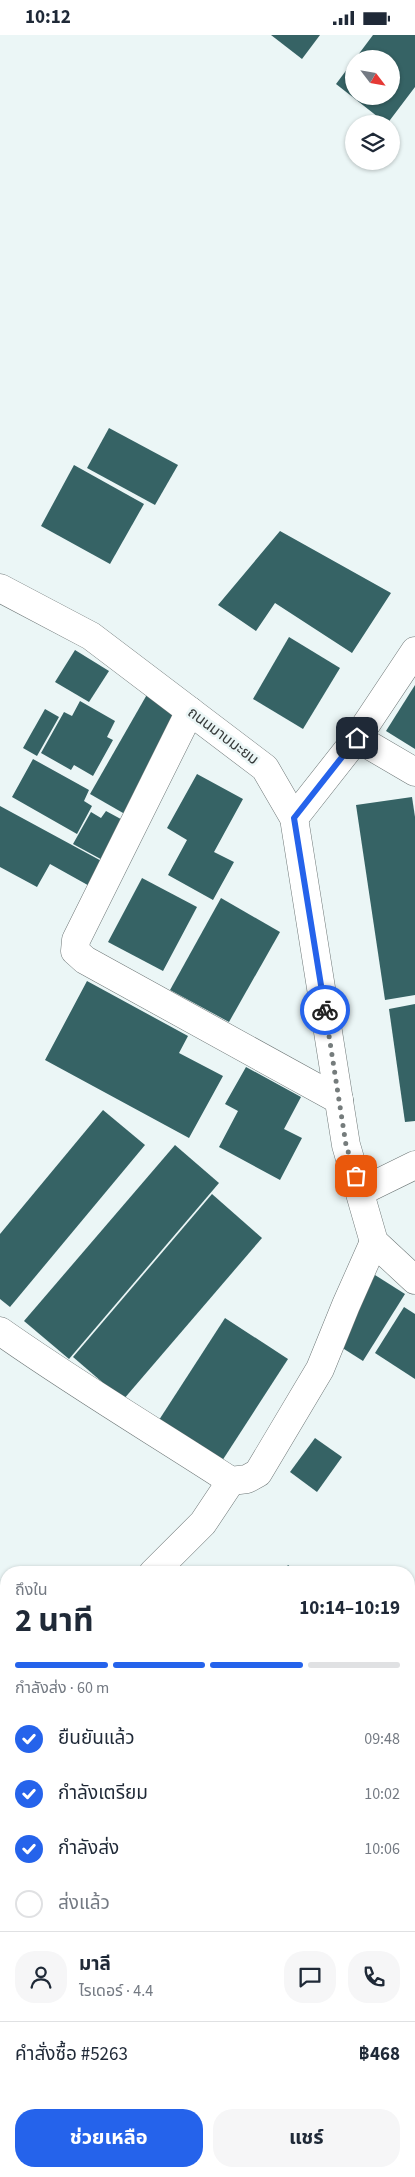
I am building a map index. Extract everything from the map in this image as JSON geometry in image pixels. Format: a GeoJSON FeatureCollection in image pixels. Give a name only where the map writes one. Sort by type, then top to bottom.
{"type":"FeatureCollection","features":[{"type":"Feature","properties":{"kind":"street","name":"ถนนมาบมะยม"},"geometry":{"type":"LineString","coordinates":[[0,588],[91,636],[265,768],[294,818],[346,1145],[374,1242]]}},
{"type":"Feature","properties":{"kind":"street"},"geometry":{"type":"LineString","coordinates":[[294,818],[357,738],[415,651]]}},
{"type":"Feature","properties":{"kind":"street"},"geometry":{"type":"LineString","coordinates":[[190,711],[76,940],[75,951],[85,961],[339,1100]]}},
{"type":"Feature","properties":{"kind":"street"},"geometry":{"type":"LineString","coordinates":[[357,738],[415,772]]}},
{"type":"Feature","properties":{"kind":"street"},"geometry":{"type":"LineString","coordinates":[[360,1192],[415,1165]]}},
{"type":"Feature","properties":{"kind":"street"},"geometry":{"type":"LineString","coordinates":[[0,1331],[59,1373],[231,1481],[247,1479],[258,1473],[320,1369],[374,1242],[415,1280]]}},
{"type":"Feature","properties":{"kind":"street"},"geometry":{"type":"LineString","coordinates":[[160,1566],[204,1523],[231,1481]]}},
{"type":"Feature","properties":{"kind":"building"},"geometry":{"type":"Polygon","coordinates":[[[271,35],[320,35],[302,59],[271,35]]]}},
{"type":"Feature","properties":{"kind":"building"},"geometry":{"type":"Polygon","coordinates":[[[373,35],[415,35],[415,87],[394,115],[376,115],[363,105],[400,105],[400,50],[362,50],[373,35]]]}},
{"type":"Feature","properties":{"kind":"building"},"geometry":{"type":"Polygon","coordinates":[[[345,72],[345,91],[336,84],[345,72]]]}},
{"type":"Feature","properties":{"kind":"building"},"geometry":{"type":"Polygon","coordinates":[[[109,428],[178,465],[155,505],[87,468],[109,428]]]}},
{"type":"Feature","properties":{"kind":"building"},"geometry":{"type":"Polygon","coordinates":[[[74,465],[144,504],[110,564],[41,526],[74,465]]]}},
{"type":"Feature","properties":{"kind":"building"},"geometry":{"type":"Polygon","coordinates":[[[280,531],[391,593],[352,653],[275,603],[256,631],[218,605],[280,531]]]}},
{"type":"Feature","properties":{"kind":"building"},"geometry":{"type":"Polygon","coordinates":[[[289,637],[340,668],[303,729],[253,699],[289,637]]]}},
{"type":"Feature","properties":{"kind":"building"},"geometry":{"type":"Polygon","coordinates":[[[75,650],[109,671],[89,702],[55,682],[75,650]]]}},
{"type":"Feature","properties":{"kind":"building"},"geometry":{"type":"Polygon","coordinates":[[[415,685],[415,749],[386,731],[415,685]]]}},
{"type":"Feature","properties":{"kind":"building"},"geometry":{"type":"Polygon","coordinates":[[[149,691],[188,714],[130,817],[90,794],[149,691]]]}},
{"type":"Feature","properties":{"kind":"building"},"geometry":{"type":"Polygon","coordinates":[[[80,701],[115,721],[107,737],[113,740],[93,776],[74,765],[71,770],[41,753],[64,712],[72,716],[80,701]]]}},
{"type":"Feature","properties":{"kind":"building"},"geometry":{"type":"Polygon","coordinates":[[[45,709],[59,717],[37,756],[23,748],[45,709]]]}},
{"type":"Feature","properties":{"kind":"building"},"geometry":{"type":"Polygon","coordinates":[[[33,759],[89,790],[84,801],[92,806],[77,834],[12,797],[33,759]]]}},
{"type":"Feature","properties":{"kind":"building"},"geometry":{"type":"Polygon","coordinates":[[[197,774],[243,799],[214,852],[234,862],[213,900],[168,875],[187,840],[167,828],[197,774]]]}},
{"type":"Feature","properties":{"kind":"building"},"geometry":{"type":"Polygon","coordinates":[[[412,797],[415,817],[415,995],[385,1000],[356,805],[412,797]]]}},
{"type":"Feature","properties":{"kind":"building"},"geometry":{"type":"Polygon","coordinates":[[[0,806],[107,864],[93,888],[50,864],[37,887],[0,867],[0,806]]]}},
{"type":"Feature","properties":{"kind":"building"},"geometry":{"type":"Polygon","coordinates":[[[106,811],[130,824],[108,863],[73,844],[91,812],[101,818],[106,811]]]}},
{"type":"Feature","properties":{"kind":"building"},"geometry":{"type":"Polygon","coordinates":[[[142,878],[197,907],[163,971],[108,942],[142,878]]]}},
{"type":"Feature","properties":{"kind":"building"},"geometry":{"type":"Polygon","coordinates":[[[221,898],[280,932],[229,1022],[170,990],[221,898]]]}},
{"type":"Feature","properties":{"kind":"building"},"geometry":{"type":"Polygon","coordinates":[[[87,981],[188,1036],[179,1053],[223,1076],[189,1138],[45,1060],[87,981]]]}},
{"type":"Feature","properties":{"kind":"building"},"geometry":{"type":"Polygon","coordinates":[[[415,1004],[415,1121],[405,1122],[389,1009],[415,1004]]]}},
{"type":"Feature","properties":{"kind":"building"},"geometry":{"type":"Polygon","coordinates":[[[246,1067],[301,1097],[284,1129],[302,1138],[280,1180],[219,1147],[238,1111],[225,1104],[246,1067]]]}},
{"type":"Feature","properties":{"kind":"building"},"geometry":{"type":"Polygon","coordinates":[[[103,1110],[145,1145],[10,1307],[0,1299],[0,1234],[103,1110]]]}},
{"type":"Feature","properties":{"kind":"building"},"geometry":{"type":"Polygon","coordinates":[[[175,1145],[219,1183],[69,1359],[24,1321],[175,1145]]]}},
{"type":"Feature","properties":{"kind":"building"},"geometry":{"type":"Polygon","coordinates":[[[212,1194],[262,1238],[123,1400],[73,1357],[212,1194]]]}},
{"type":"Feature","properties":{"kind":"building"},"geometry":{"type":"Polygon","coordinates":[[[375,1275],[405,1294],[363,1361],[333,1342],[375,1275]]]}},
{"type":"Feature","properties":{"kind":"building"},"geometry":{"type":"Polygon","coordinates":[[[404,1307],[415,1314],[415,1379],[375,1353],[404,1307]]]}},
{"type":"Feature","properties":{"kind":"building"},"geometry":{"type":"Polygon","coordinates":[[[225,1318],[288,1359],[222,1461],[159,1420],[225,1318]]]}},
{"type":"Feature","properties":{"kind":"building"},"geometry":{"type":"Polygon","coordinates":[[[315,1438],[342,1457],[317,1492],[290,1472],[315,1438]]]}},
{"type":"Feature","properties":{"kind":"way so far"},"geometry":{"type":"LineString","coordinates":[[325,1010],[346,1145],[356,1176]]}},
{"type":"Feature","properties":{"kind":"route"},"geometry":{"type":"LineString","coordinates":[[325,1010],[294,818],[357,738]]}}]}
